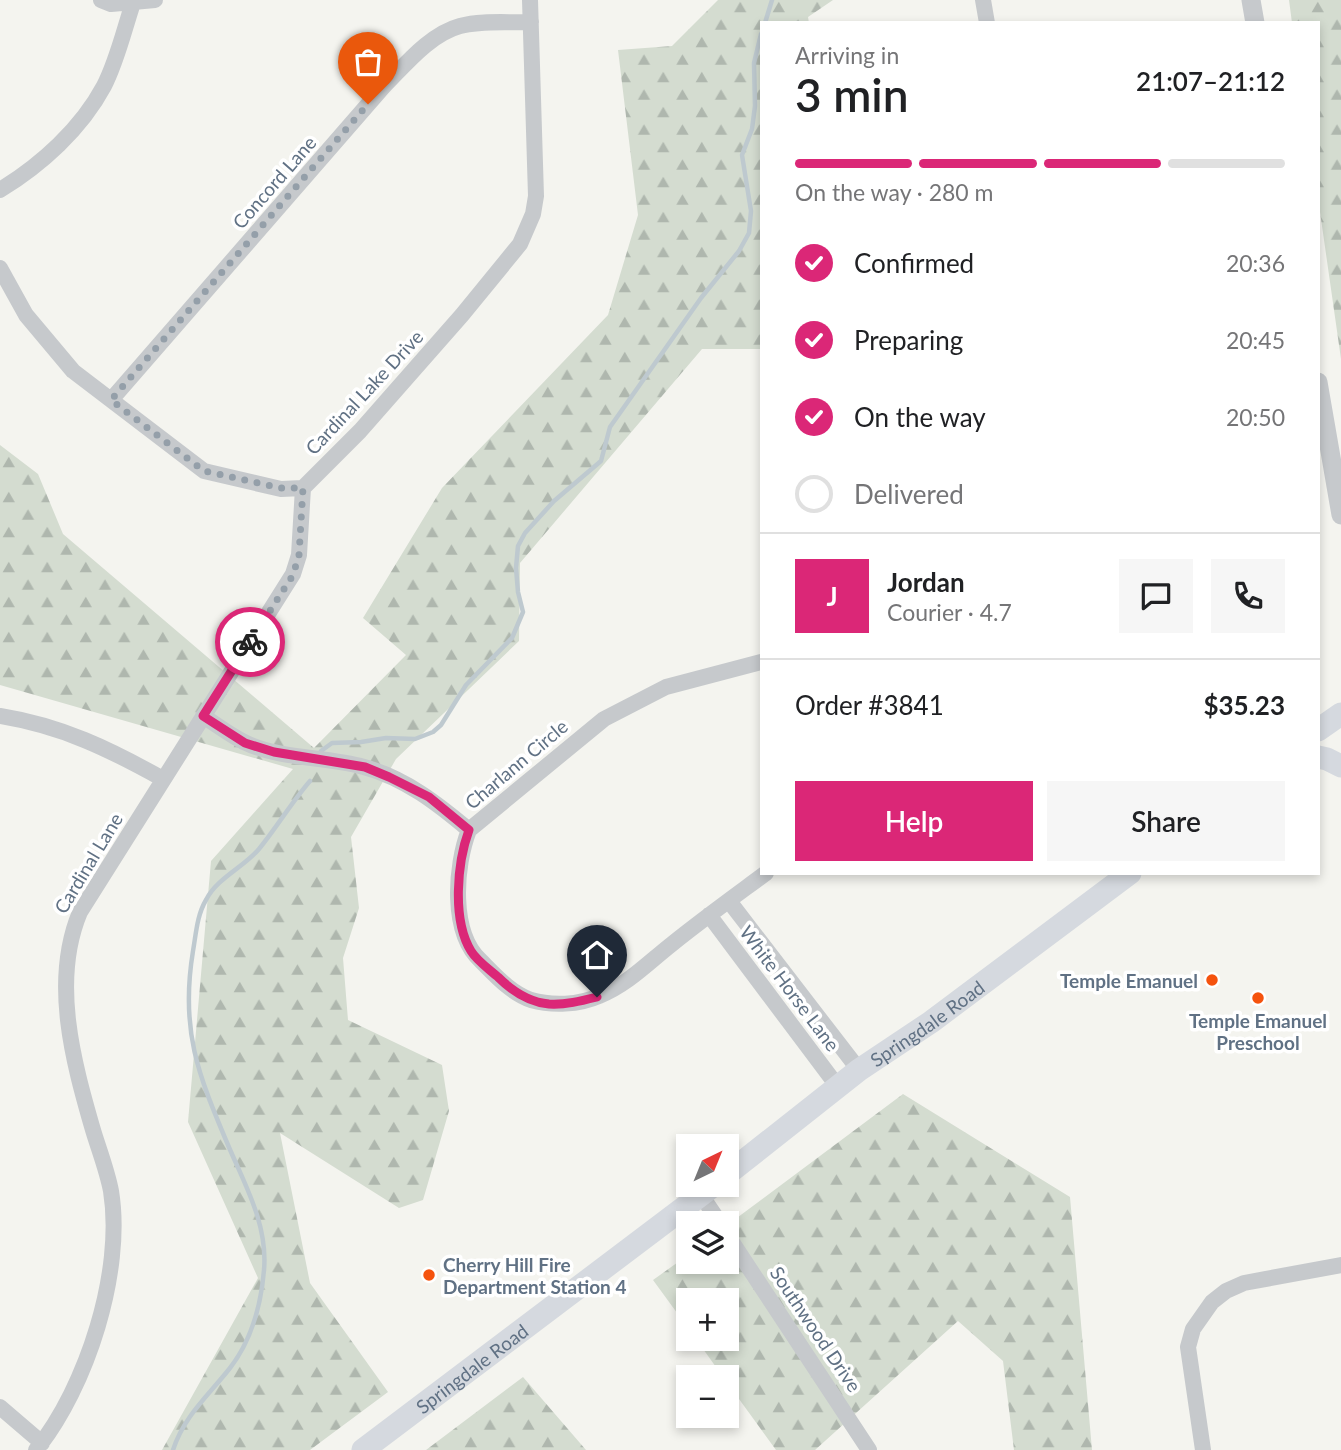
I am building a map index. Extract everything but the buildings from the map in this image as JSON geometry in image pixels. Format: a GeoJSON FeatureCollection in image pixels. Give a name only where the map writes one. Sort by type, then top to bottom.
{"type":"FeatureCollection","features":[{"type":"Feature","properties":{"kind":"main road"},"geometry":{"type":"LineString","coordinates":[[1320,729],[1341,714]]}},
{"type":"Feature","properties":{"kind":"main road"},"geometry":{"type":"LineString","coordinates":[[1320,757],[1341,766]]}},
{"type":"Feature","properties":{"kind":"main road","name":"Springdale Road"},"geometry":{"type":"LineString","coordinates":[[739,1165],[859,1070],[931,1022],[1127,875]]}},
{"type":"Feature","properties":{"kind":"main road","name":"Springdale Road"},"geometry":{"type":"LineString","coordinates":[[363,1450],[698,1197]]}},
{"type":"Feature","properties":{"kind":"street"},"geometry":{"type":"LineString","coordinates":[[101,0],[111,4],[155,0]]}},
{"type":"Feature","properties":{"kind":"street","name":"Cardinal Lake Drive"},"geometry":{"type":"LineString","coordinates":[[303,488],[368,421],[462,315],[520,244],[533,214],[536,197],[530,0]]}},
{"type":"Feature","properties":{"kind":"street"},"geometry":{"type":"LineString","coordinates":[[983,0],[987,21]]}},
{"type":"Feature","properties":{"kind":"street"},"geometry":{"type":"LineString","coordinates":[[1251,0],[1255,21]]}},
{"type":"Feature","properties":{"kind":"street"},"geometry":{"type":"LineString","coordinates":[[0,190],[24,175],[85,115],[105,85],[133,4]]}},
{"type":"Feature","properties":{"kind":"street","name":"Concord Lane"},"geometry":{"type":"LineString","coordinates":[[111,400],[384,86],[421,50],[440,35],[458,26],[531,22]]}},
{"type":"Feature","properties":{"kind":"street"},"geometry":{"type":"LineString","coordinates":[[0,268],[26,315],[73,371],[204,471],[281,488],[303,488]]}},
{"type":"Feature","properties":{"kind":"street"},"geometry":{"type":"LineString","coordinates":[[1320,394],[1341,515]]}},
{"type":"Feature","properties":{"kind":"street","name":"Cardinal Lane"},"geometry":{"type":"LineString","coordinates":[[39,1446],[72,1395],[86,1363],[110,1278],[114,1235],[111,1190],[74,1065],[65,981],[71,933],[80,912],[293,575],[299,555],[303,488]]}},
{"type":"Feature","properties":{"kind":"street","name":"Charlann Circle"},"geometry":{"type":"LineString","coordinates":[[760,662],[666,687],[604,719],[469,830],[462,850],[458,882],[459,905],[466,942],[473,954],[512,990],[529,999],[559,1003],[597,997],[620,986],[763,875]]}},
{"type":"Feature","properties":{"kind":"street"},"geometry":{"type":"LineString","coordinates":[[0,716],[34,722],[79,736],[120,754],[163,779]]}},
{"type":"Feature","properties":{"kind":"street"},"geometry":{"type":"LineString","coordinates":[[203,716],[245,743],[274,752],[365,767],[389,777],[429,797],[469,830]]}},
{"type":"Feature","properties":{"kind":"street","name":"White Horse Lane"},"geometry":{"type":"LineString","coordinates":[[729,901],[859,1070]]}},
{"type":"Feature","properties":{"kind":"street","name":"White Horse Lane"},"geometry":{"type":"LineString","coordinates":[[709,915],[838,1087]]}},
{"type":"Feature","properties":{"kind":"street","name":"Southwood Drive"},"geometry":{"type":"LineString","coordinates":[[739,1253],[869,1450]]}},
{"type":"Feature","properties":{"kind":"street"},"geometry":{"type":"LineString","coordinates":[[1203,1450],[1188,1347],[1193,1329],[1212,1302],[1226,1291],[1244,1283],[1341,1265]]}},
{"type":"Feature","properties":{"kind":"street"},"geometry":{"type":"LineString","coordinates":[[0,1407],[39,1446]]}},
{"type":"Feature","properties":{"kind":"green space"},"geometry":{"type":"Polygon","coordinates":[[[718,0],[833,0],[808,17],[809,21],[760,21],[760,349],[702,349],[520,563],[519,641],[396,759],[351,837],[359,908],[343,958],[348,1020],[442,1065],[449,1111],[423,1200],[399,1208],[280,1133],[310,1283],[388,1392],[310,1450],[162,1450],[258,1278],[188,1122],[211,861],[293,769],[0,685],[0,445],[38,474],[63,534],[314,748],[406,655],[363,618],[442,488],[608,315],[638,215],[618,50],[672,46],[718,0]]]}},
{"type":"Feature","properties":{"kind":"green space"},"geometry":{"type":"Polygon","coordinates":[[[1289,0],[1341,0],[1341,359],[1320,212],[1320,21],[1292,21],[1289,0]]]}},
{"type":"Feature","properties":{"kind":"green space"},"geometry":{"type":"Polygon","coordinates":[[[903,1094],[1070,1197],[1092,1450],[1014,1450],[1003,1361],[958,1321],[815,1450],[776,1450],[739,1399],[739,1365],[714,1365],[705,1351],[739,1351],[739,1288],[676,1288],[676,1312],[653,1280],[676,1264],[676,1274],[739,1274],[739,1216],[903,1094]]]}},
{"type":"Feature","properties":{"kind":"green space"},"geometry":{"type":"Polygon","coordinates":[[[523,1377],[586,1450],[426,1450],[523,1377]]]}},
{"type":"Feature","properties":{"kind":"waterway"},"geometry":{"type":"LineString","coordinates":[[766,21],[772,0]]}},
{"type":"Feature","properties":{"kind":"waterway"},"geometry":{"type":"LineString","coordinates":[[321,751],[332,743],[386,738],[415,739],[433,732],[441,725],[466,685],[512,638],[523,612],[516,568],[518,546],[525,533],[554,501],[601,461],[610,427],[701,298],[739,251],[749,233],[751,211],[742,155],[752,129],[755,106],[754,63],[760,38]]}},
{"type":"Feature","properties":{"kind":"waterway"},"geometry":{"type":"LineString","coordinates":[[173,1450],[190,1416],[230,1368],[244,1346],[257,1309],[264,1270],[259,1221],[208,1096],[194,1051],[189,1005],[197,925],[211,892],[259,849],[310,781]]}},
{"type":"Feature","properties":{"kind":"way so far"},"geometry":{"type":"LineString","coordinates":[[250,642],[293,575],[299,555],[303,488],[281,488],[204,471],[111,400],[368,104]]}},
{"type":"Feature","properties":{"kind":"place","name":"Temple Emanuel"},"geometry":{"type":"Point","coordinates":[1212,980]}},
{"type":"Feature","properties":{"kind":"place","name":"Temple Emanuel Preschool"},"geometry":{"type":"Point","coordinates":[1258,998]}},
{"type":"Feature","properties":{"kind":"place","name":"Cherry Hill Fire Department Station 4"},"geometry":{"type":"Point","coordinates":[429,1275]}},
{"type":"Feature","properties":{"kind":"route"},"geometry":{"type":"LineString","coordinates":[[250,642],[203,716],[245,743],[274,752],[365,767],[429,797],[469,830],[462,850],[458,882],[466,942],[473,954],[512,990],[529,999],[548,1004],[570,1003],[597,997]]}}]}
